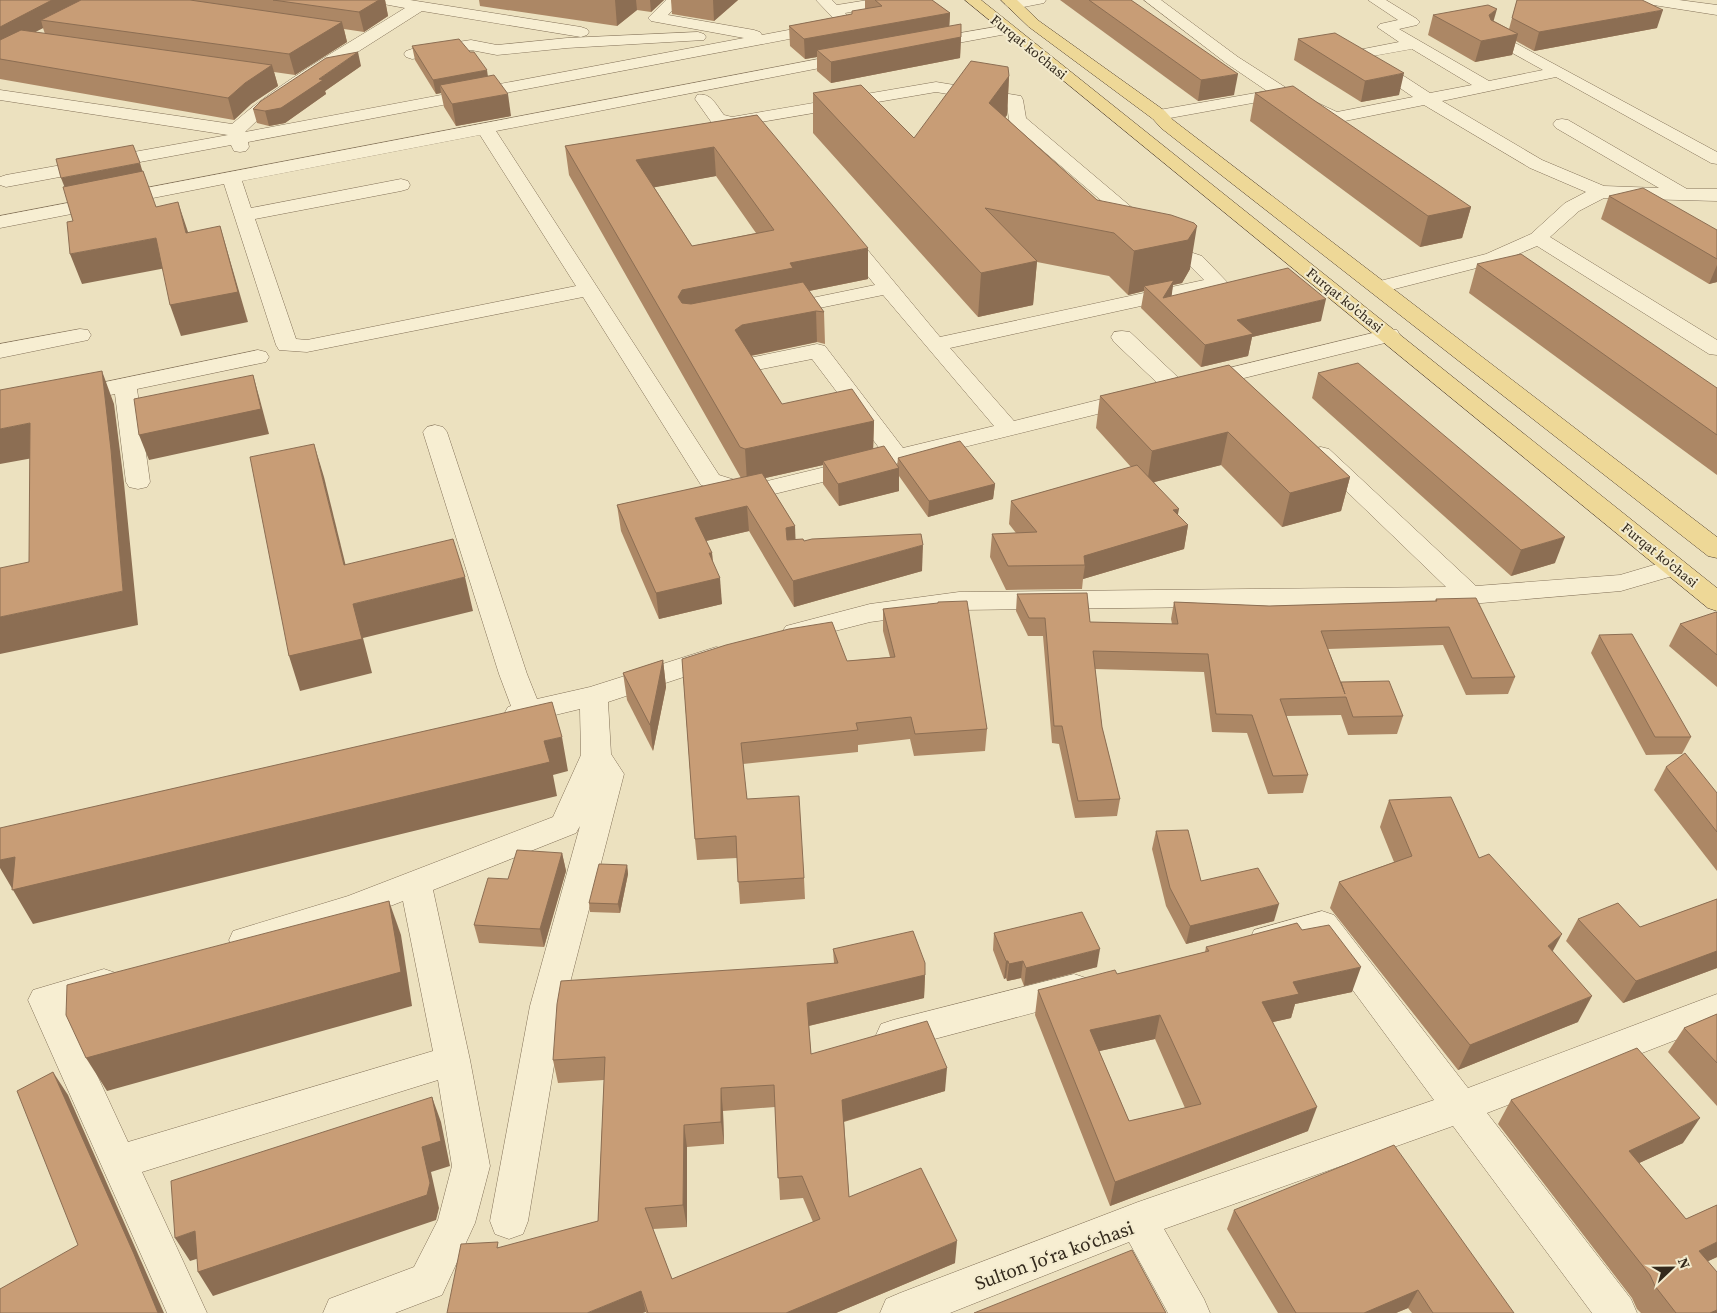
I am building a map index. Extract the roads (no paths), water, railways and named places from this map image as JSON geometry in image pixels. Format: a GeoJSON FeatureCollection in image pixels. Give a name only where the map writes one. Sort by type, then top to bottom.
{"type":"FeatureCollection","features":[{"type":"Feature","properties":{"kind":"main road","name":"Furqat ko'chasi"},"geometry":{"type":"LineString","coordinates":[[972,0],[1389,335],[1717,602]]}},
{"type":"Feature","properties":{"kind":"main road","name":"Furqat ko'chasi"},"geometry":{"type":"LineString","coordinates":[[1010,2],[1034,24],[1159,115],[1167,124],[1717,550]]}},
{"type":"Feature","properties":{"kind":"street"},"geometry":{"type":"LineString","coordinates":[[383,0],[632,40]]}},
{"type":"Feature","properties":{"kind":"street"},"geometry":{"type":"LineString","coordinates":[[675,0],[656,18],[769,38],[806,66]]}},
{"type":"Feature","properties":{"kind":"street"},"geometry":{"type":"LineString","coordinates":[[828,5],[896,0]]}},
{"type":"Feature","properties":{"kind":"street"},"geometry":{"type":"LineString","coordinates":[[1010,2],[1039,0]]}},
{"type":"Feature","properties":{"kind":"street"},"geometry":{"type":"LineString","coordinates":[[1151,0],[1232,60],[1282,92],[1335,118],[1558,72]]}},
{"type":"Feature","properties":{"kind":"street"},"geometry":{"type":"LineString","coordinates":[[1376,0],[1412,22],[1385,27],[1487,86]]}},
{"type":"Feature","properties":{"kind":"street"},"geometry":{"type":"LineString","coordinates":[[1647,0],[1717,10]]}},
{"type":"Feature","properties":{"kind":"street"},"geometry":{"type":"LineString","coordinates":[[12,193],[236,134],[514,73],[769,38],[847,22],[828,5]]}},
{"type":"Feature","properties":{"kind":"street"},"geometry":{"type":"LineString","coordinates":[[419,6],[298,82],[258,110],[236,134],[244,215],[286,344],[307,346],[588,290]]}},
{"type":"Feature","properties":{"kind":"street"},"geometry":{"type":"LineString","coordinates":[[911,47],[1007,30]]}},
{"type":"Feature","properties":{"kind":"street"},"geometry":{"type":"LineString","coordinates":[[340,35],[369,39]]}},
{"type":"Feature","properties":{"kind":"street"},"geometry":{"type":"LineString","coordinates":[[412,54],[471,44],[497,50],[567,43],[752,35]]}},
{"type":"Feature","properties":{"kind":"street"},"geometry":{"type":"LineString","coordinates":[[1493,36],[1717,159]]}},
{"type":"Feature","properties":{"kind":"street"},"geometry":{"type":"LineString","coordinates":[[1414,44],[1358,54],[1427,99],[1536,164],[1601,192],[1717,195]]}},
{"type":"Feature","properties":{"kind":"street"},"geometry":{"type":"LineString","coordinates":[[497,50],[545,116]]}},
{"type":"Feature","properties":{"kind":"street"},"geometry":{"type":"LineString","coordinates":[[12,193],[239,175],[316,160],[337,168],[489,133],[545,116],[873,54]]}},
{"type":"Feature","properties":{"kind":"street"},"geometry":{"type":"LineString","coordinates":[[489,133],[703,99],[800,81],[806,66]]}},
{"type":"Feature","properties":{"kind":"street"},"geometry":{"type":"LineString","coordinates":[[278,80],[298,82]]}},
{"type":"Feature","properties":{"kind":"street"},"geometry":{"type":"LineString","coordinates":[[703,99],[718,119],[732,122],[936,87],[1016,100],[1018,120],[1174,253],[1194,260],[1218,283],[935,345]]}},
{"type":"Feature","properties":{"kind":"street"},"geometry":{"type":"LineString","coordinates":[[1159,115],[1282,92]]}},
{"type":"Feature","properties":{"kind":"street"},"geometry":{"type":"LineString","coordinates":[[0,95],[236,134]]}},
{"type":"Feature","properties":{"kind":"street"},"geometry":{"type":"LineString","coordinates":[[749,119],[761,134]]}},
{"type":"Feature","properties":{"kind":"street"},"geometry":{"type":"LineString","coordinates":[[1562,124],[1683,194]]}},
{"type":"Feature","properties":{"kind":"street"},"geometry":{"type":"LineString","coordinates":[[489,133],[710,480],[750,493],[1389,335]]}},
{"type":"Feature","properties":{"kind":"street"},"geometry":{"type":"LineString","coordinates":[[244,215],[401,185]]}},
{"type":"Feature","properties":{"kind":"street"},"geometry":{"type":"LineString","coordinates":[[1379,287],[1493,258],[1538,238],[1572,207],[1601,192]]}},
{"type":"Feature","properties":{"kind":"street"},"geometry":{"type":"LineString","coordinates":[[1629,192],[1661,212]]}},
{"type":"Feature","properties":{"kind":"street"},"geometry":{"type":"LineString","coordinates":[[0,222],[12,193]]}},
{"type":"Feature","properties":{"kind":"street"},"geometry":{"type":"LineString","coordinates":[[831,219],[935,345],[1009,429]]}},
{"type":"Feature","properties":{"kind":"street"},"geometry":{"type":"LineString","coordinates":[[1538,238],[1717,349]]}},
{"type":"Feature","properties":{"kind":"street"},"geometry":{"type":"LineString","coordinates":[[761,314],[888,288]]}},
{"type":"Feature","properties":{"kind":"street"},"geometry":{"type":"LineString","coordinates":[[0,351],[80,335]]}},
{"type":"Feature","properties":{"kind":"street"},"geometry":{"type":"LineString","coordinates":[[1122,337],[1176,388]]}},
{"type":"Feature","properties":{"kind":"street"},"geometry":{"type":"LineString","coordinates":[[752,364],[816,351],[898,456]]}},
{"type":"Feature","properties":{"kind":"street"},"geometry":{"type":"LineString","coordinates":[[0,412],[258,357]]}},
{"type":"Feature","properties":{"kind":"street"},"geometry":{"type":"LineString","coordinates":[[125,385],[138,482]]}},
{"type":"Feature","properties":{"kind":"street"},"geometry":{"type":"LineString","coordinates":[[434,432],[513,674],[528,712]]}},
{"type":"Feature","properties":{"kind":"street"},"geometry":{"type":"LineString","coordinates":[[1305,439],[1470,595]]}},
{"type":"Feature","properties":{"kind":"street"},"geometry":{"type":"LineString","coordinates":[[772,638],[870,613],[959,601],[1470,595],[1621,583],[1674,567]]}},
{"type":"Feature","properties":{"kind":"street"},"geometry":{"type":"LineString","coordinates":[[490,722],[594,696],[735,650]]}},
{"type":"Feature","properties":{"kind":"street"},"geometry":{"type":"LineString","coordinates":[[214,949],[355,907],[565,825],[596,755],[594,696]]}},
{"type":"Feature","properties":{"kind":"street"},"geometry":{"type":"LineString","coordinates":[[509,1221],[547,1006],[609,774],[596,755]]}},
{"type":"Feature","properties":{"kind":"street"},"geometry":{"type":"LineString","coordinates":[[343,1313],[428,1281],[456,1223],[471,1166],[452,1060],[416,884]]}},
{"type":"Feature","properties":{"kind":"street"},"geometry":{"type":"LineString","coordinates":[[1235,946],[1322,924],[1617,1313]]}},
{"type":"Feature","properties":{"kind":"street"},"geometry":{"type":"LineString","coordinates":[[130,975],[45,1000],[187,1313]]}},
{"type":"Feature","properties":{"kind":"street"},"geometry":{"type":"LineString","coordinates":[[859,1044],[1100,982]]}},
{"type":"Feature","properties":{"kind":"street"},"geometry":{"type":"LineString","coordinates":[[1138,1220],[1460,1107],[1717,1009]]}},
{"type":"Feature","properties":{"kind":"street"},"geometry":{"type":"LineString","coordinates":[[120,1162],[452,1060]]}},
{"type":"Feature","properties":{"kind":"street","name":"Sulton Joʻra koʻchasi"},"geometry":{"type":"LineString","coordinates":[[900,1313],[1138,1220],[1190,1313]]}}]}
